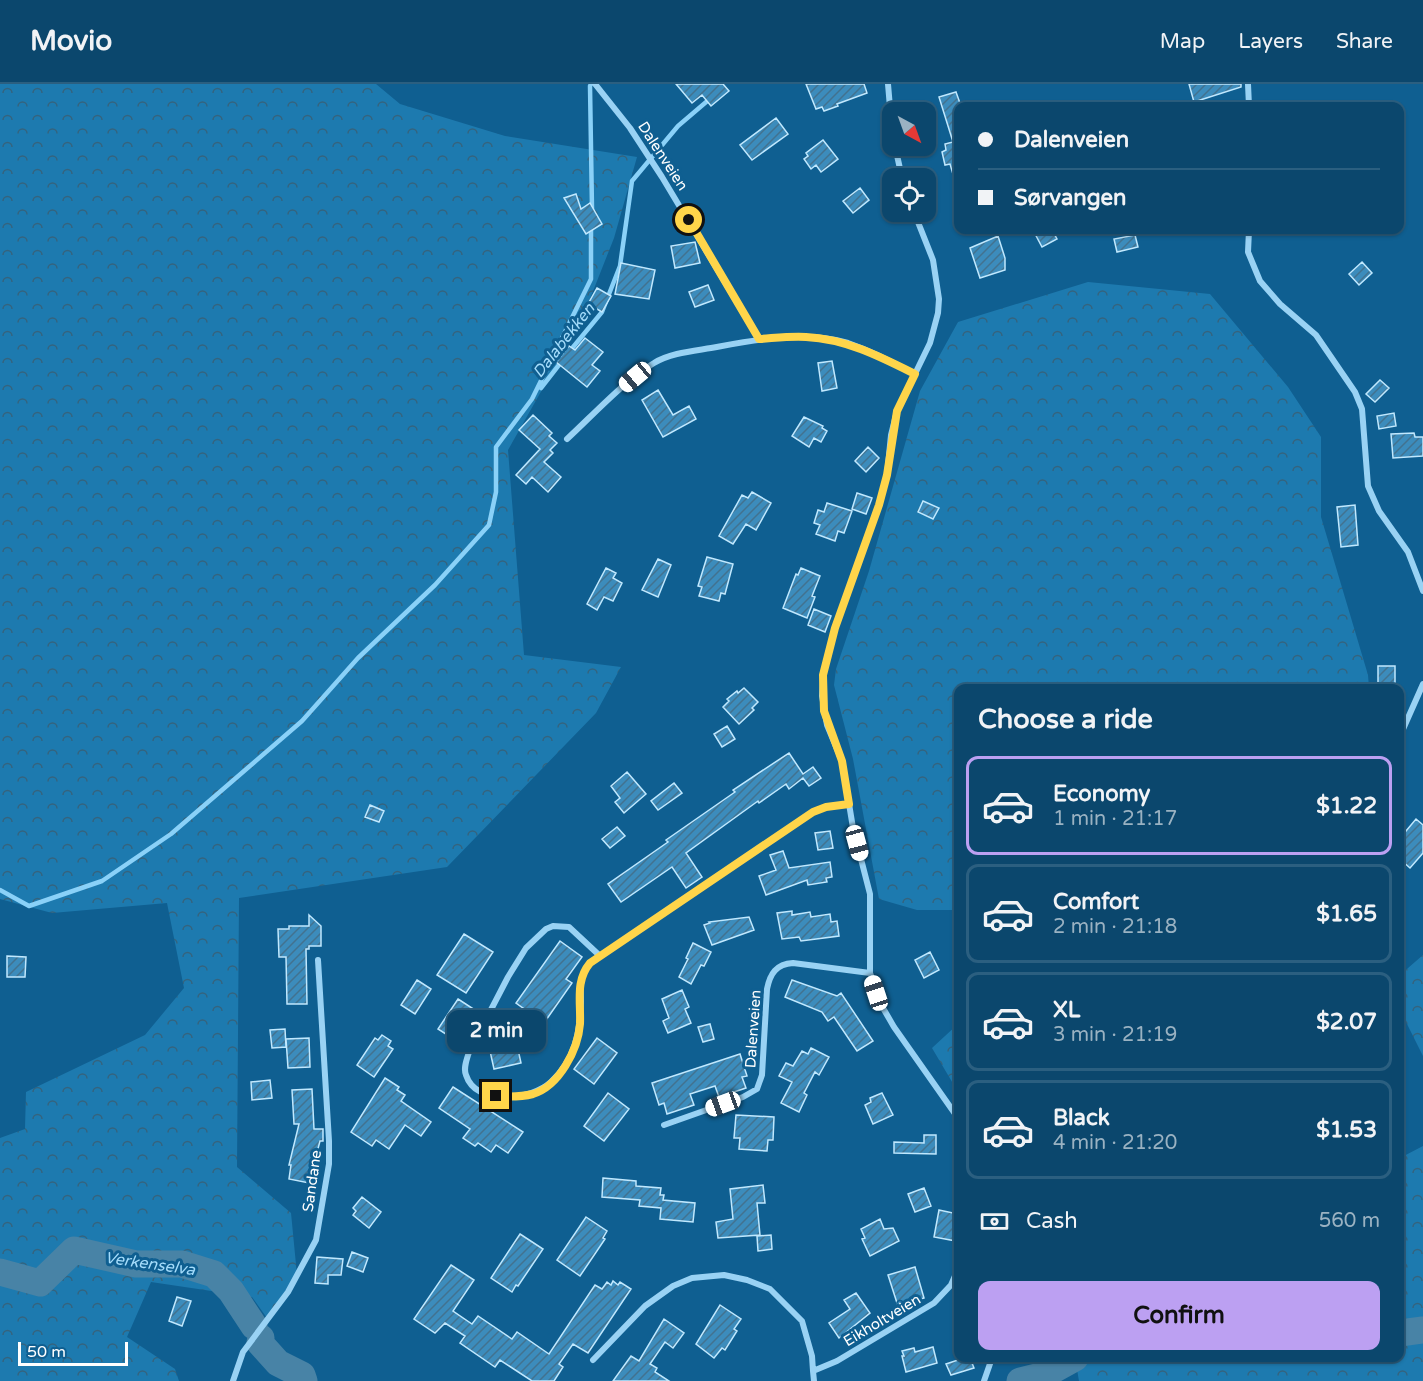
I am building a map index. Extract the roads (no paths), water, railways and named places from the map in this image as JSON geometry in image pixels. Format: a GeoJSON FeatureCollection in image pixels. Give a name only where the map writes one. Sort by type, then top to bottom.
{"type":"FeatureCollection","features":[{"type":"Feature","properties":{"kind":"street","name":"Dalenveien"},"geometry":{"type":"LineString","coordinates":[[595,84],[630,128],[656,167],[759,339]]}},
{"type":"Feature","properties":{"kind":"street"},"geometry":{"type":"LineString","coordinates":[[888,84],[890,102]]}},
{"type":"Feature","properties":{"kind":"street"},"geometry":{"type":"LineString","coordinates":[[1248,84],[1249,102]]}},
{"type":"Feature","properties":{"kind":"street"},"geometry":{"type":"LineString","coordinates":[[918,222],[933,260],[939,299],[936,324],[897,411],[887,475],[879,505],[835,628],[823,675],[824,711],[842,761],[849,804],[870,894],[870,973],[883,1008],[894,1027],[954,1112]]}},
{"type":"Feature","properties":{"kind":"street"},"geometry":{"type":"LineString","coordinates":[[1248,234],[1248,252],[1260,281],[1280,304],[1316,335],[1358,398],[1365,428],[1365,471],[1368,486],[1379,511],[1408,552],[1423,591]]}},
{"type":"Feature","properties":{"kind":"street"},"geometry":{"type":"LineString","coordinates":[[567,438],[655,362],[759,339],[803,337],[845,343],[881,356],[915,374]]}},
{"type":"Feature","properties":{"kind":"street"},"geometry":{"type":"LineString","coordinates":[[1404,727],[1423,684]]}},
{"type":"Feature","properties":{"kind":"street"},"geometry":{"type":"LineString","coordinates":[[599,956],[569,927],[553,926],[537,937],[518,960],[469,1052],[465,1066],[466,1075],[474,1087],[483,1093],[515,1097],[534,1094],[553,1081],[575,1046],[580,1027],[580,980],[590,963],[813,812],[826,807],[849,804]]}},
{"type":"Feature","properties":{"kind":"street","name":"Sandane"},"geometry":{"type":"LineString","coordinates":[[234,1381],[243,1352],[288,1292],[316,1240],[329,1164],[318,960]]}},
{"type":"Feature","properties":{"kind":"street","name":"Dalenveien"},"geometry":{"type":"LineString","coordinates":[[664,1125],[743,1097],[757,1089],[762,1075],[767,989],[769,979],[779,966],[793,963],[870,973]]}},
{"type":"Feature","properties":{"kind":"street"},"geometry":{"type":"LineString","coordinates":[[593,1360],[645,1306],[673,1286],[692,1278],[724,1275],[747,1280],[770,1289],[802,1321],[812,1356],[814,1381]]}},
{"type":"Feature","properties":{"kind":"street","name":"Eikholtveien"},"geometry":{"type":"LineString","coordinates":[[813,1371],[837,1361],[934,1304],[951,1285],[954,1278]]}},
{"type":"Feature","properties":{"kind":"street"},"geometry":{"type":"LineString","coordinates":[[984,1381],[991,1362]]}},
{"type":"Feature","properties":{"kind":"waterway"},"geometry":{"type":"LineString","coordinates":[[591,84],[592,209]]}},
{"type":"Feature","properties":{"kind":"waterway","name":"Dalabekken"},"geometry":{"type":"LineString","coordinates":[[569,352],[602,312],[620,266],[632,181],[678,126],[712,97]]}},
{"type":"Feature","properties":{"kind":"waterway"},"geometry":{"type":"LineString","coordinates":[[0,890],[29,906],[102,881],[171,834],[302,721],[358,658],[435,585],[489,525],[496,492],[496,447],[532,399],[591,279],[591,227]]}},
{"type":"Feature","properties":{"kind":"waterway","name":"Dalabekken"},"geometry":{"type":"LineString","coordinates":[[541,388],[562,361]]}},
{"type":"Feature","properties":{"kind":"waterway","name":"Verkenselva"},"geometry":{"type":"LineString","coordinates":[[0,1272],[40,1283],[74,1250],[136,1264],[182,1264],[214,1274],[231,1291],[254,1326]]}},
{"type":"Feature","properties":{"kind":"waterway","name":"Verkenselva"},"geometry":{"type":"LineString","coordinates":[[1404,1332],[1423,1330]]}},
{"type":"Feature","properties":{"kind":"waterway"},"geometry":{"type":"LineString","coordinates":[[261,1338],[260,1343],[278,1363],[302,1375],[304,1381]]}},
{"type":"Feature","properties":{"kind":"waterway","name":"Verkenselva"},"geometry":{"type":"LineString","coordinates":[[1020,1381],[1044,1375],[1068,1362]]}}]}
